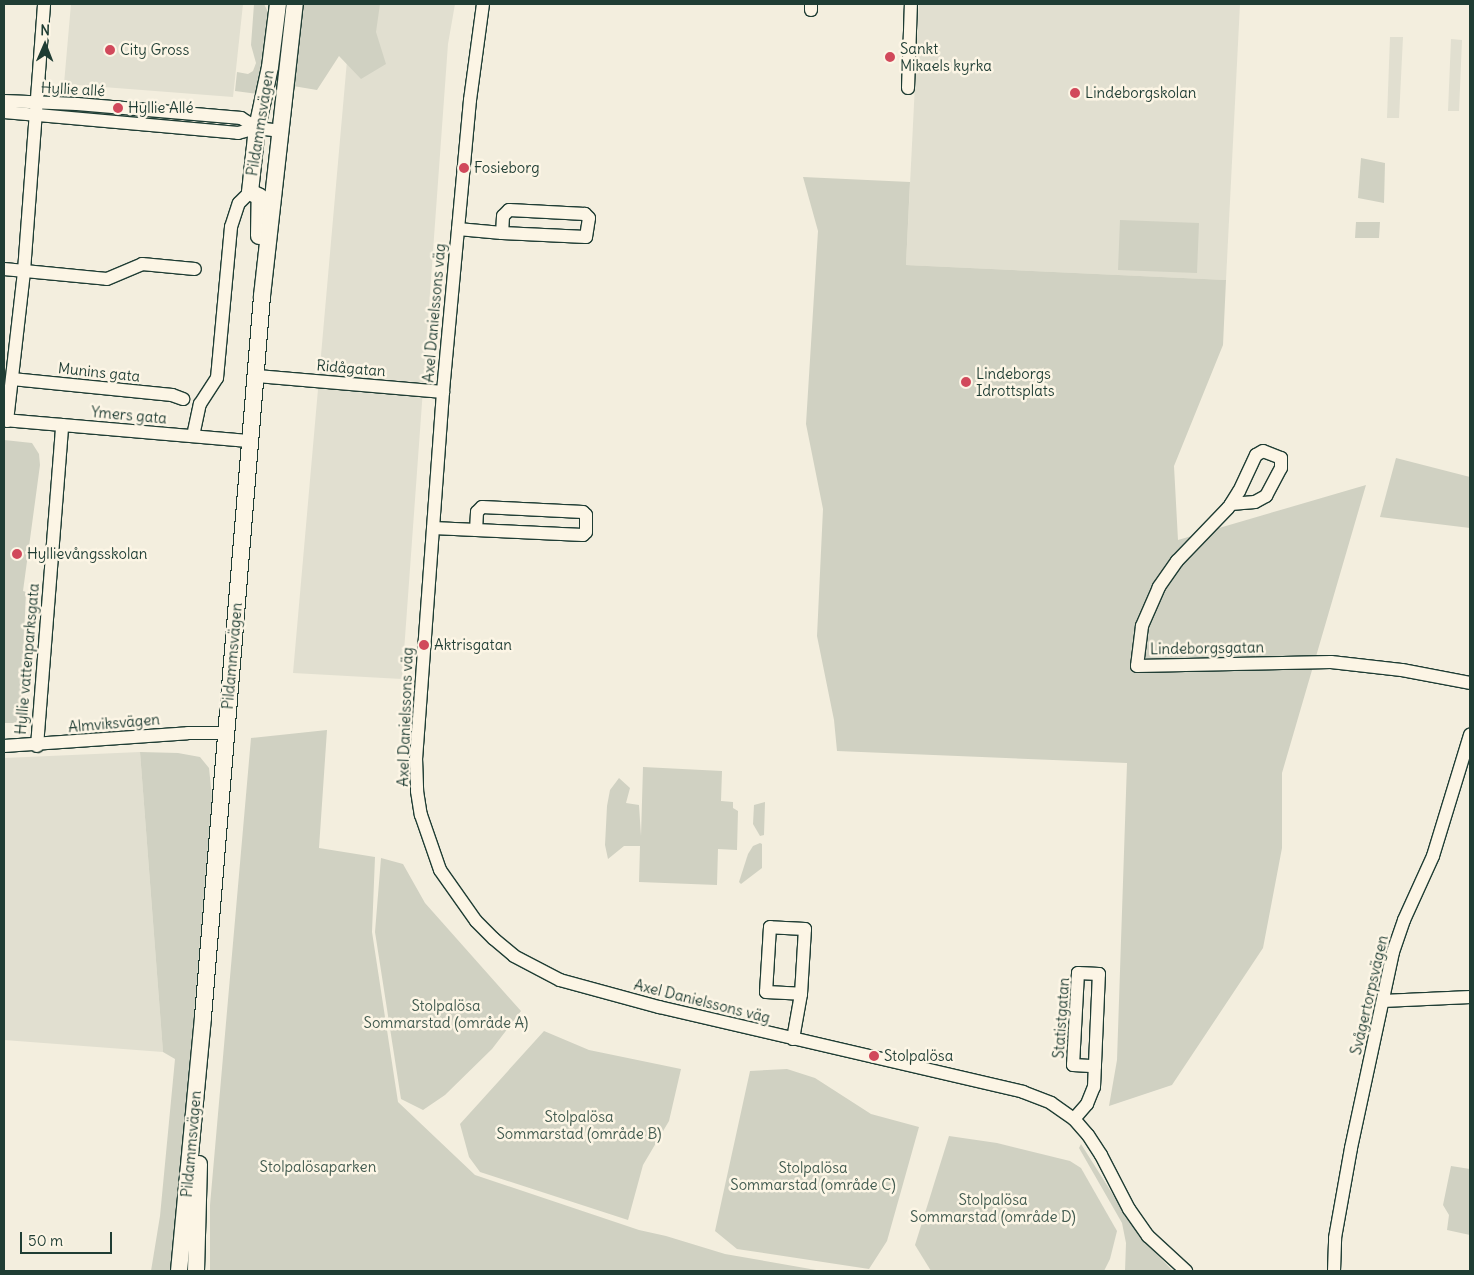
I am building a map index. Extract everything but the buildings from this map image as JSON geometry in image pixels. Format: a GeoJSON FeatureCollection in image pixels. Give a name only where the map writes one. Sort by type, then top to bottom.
{"type":"FeatureCollection","features":[{"type":"Feature","properties":{"kind":"main road","name":"Pildammsvägen"},"geometry":{"type":"LineString","coordinates":[[262,296],[259,260],[260,197],[250,192],[257,128],[270,67],[278,4]]}},
{"type":"Feature","properties":{"kind":"main road","name":"Pildammsvägen"},"geometry":{"type":"LineString","coordinates":[[179,1271],[203,1017],[262,296],[295,4]]}},
{"type":"Feature","properties":{"kind":"main road","name":"Pildammsvägen"},"geometry":{"type":"LineString","coordinates":[[196,1271],[203,1017]]}},
{"type":"Feature","properties":{"kind":"street"},"geometry":{"type":"LineString","coordinates":[[6,421],[24,271],[44,4]]}},
{"type":"Feature","properties":{"kind":"street","name":"Axel Danielssons väg"},"geometry":{"type":"LineString","coordinates":[[483,4],[470,100],[443,392],[416,775],[421,814],[440,870],[476,921],[514,956],[560,980],[602,993],[1023,1092],[1052,1103],[1074,1119],[1101,1155],[1117,1188],[1148,1236],[1186,1271]]}},
{"type":"Feature","properties":{"kind":"street"},"geometry":{"type":"LineString","coordinates":[[908,88],[911,4]]}},
{"type":"Feature","properties":{"kind":"street","name":"Hyllie allé"},"geometry":{"type":"LineString","coordinates":[[4,100],[36,109]]}},
{"type":"Feature","properties":{"kind":"street","name":"Hyllie allé"},"geometry":{"type":"LineString","coordinates":[[4,112],[77,104],[241,118],[257,128],[281,132]]}},
{"type":"Feature","properties":{"kind":"street"},"geometry":{"type":"LineString","coordinates":[[193,436],[200,404],[217,378],[232,227],[239,204],[250,192]]}},
{"type":"Feature","properties":{"kind":"street"},"geometry":{"type":"LineString","coordinates":[[458,229],[502,233],[586,237],[588,234],[589,218],[585,214],[509,210],[503,216],[502,233]]}},
{"type":"Feature","properties":{"kind":"street"},"geometry":{"type":"LineString","coordinates":[[4,269],[107,279],[142,264],[195,269]]}},
{"type":"Feature","properties":{"kind":"street","name":"Ridågatan"},"geometry":{"type":"LineString","coordinates":[[256,376],[443,392]]}},
{"type":"Feature","properties":{"kind":"street","name":"Munins gata"},"geometry":{"type":"LineString","coordinates":[[12,379],[172,396],[183,399]]}},
{"type":"Feature","properties":{"kind":"street","name":"Ymers gata"},"geometry":{"type":"LineString","coordinates":[[6,421],[251,441]]}},
{"type":"Feature","properties":{"kind":"street","name":"Hyllie vattenparksgata"},"geometry":{"type":"LineString","coordinates":[[37,746],[62,425]]}},
{"type":"Feature","properties":{"kind":"street","name":"Lindeborgsgatan"},"geometry":{"type":"LineString","coordinates":[[1231,504],[1255,502],[1266,496],[1281,468],[1282,458],[1263,451],[1256,455],[1231,504],[1177,561],[1159,587],[1142,626],[1137,666],[1331,662],[1402,670],[1470,683]]}},
{"type":"Feature","properties":{"kind":"street"},"geometry":{"type":"LineString","coordinates":[[433,528],[583,535],[586,532],[586,515],[583,512],[482,507],[477,512],[476,530]]}},
{"type":"Feature","properties":{"kind":"street","name":"Almviksvägen"},"geometry":{"type":"LineString","coordinates":[[4,746],[37,746],[188,733],[226,733]]}},
{"type":"Feature","properties":{"kind":"street","name":"Svågertorpsvägen"},"geometry":{"type":"LineString","coordinates":[[1334,1271],[1335,1238],[1348,1166],[1394,952],[1404,920],[1433,856],[1470,735]]}},
{"type":"Feature","properties":{"kind":"street"},"geometry":{"type":"LineString","coordinates":[[793,1039],[801,994],[805,929],[770,927],[766,992],[801,994]]}},
{"type":"Feature","properties":{"kind":"street","name":"Statistgatan"},"geometry":{"type":"LineString","coordinates":[[1074,1119],[1087,1104],[1092,1094],[1095,1066],[1099,974],[1078,973],[1073,1065],[1095,1066]]}},
{"type":"Feature","properties":{"kind":"street"},"geometry":{"type":"LineString","coordinates":[[1383,1001],[1470,997]]}},
{"type":"Feature","properties":{"kind":"shaded area"},"geometry":{"type":"Polygon","coordinates":[[[71,4],[243,4],[233,97],[64,84],[71,4]]]}},
{"type":"Feature","properties":{"kind":"shaded area"},"geometry":{"type":"Polygon","coordinates":[[[357,4],[455,4],[448,44],[402,679],[293,673],[348,49],[357,4]]]}},
{"type":"Feature","properties":{"kind":"shaded area","name":"Lindeborgskolan"},"geometry":{"type":"Polygon","coordinates":[[[919,4],[1240,4],[1226,280],[906,265],[919,4]]]}},
{"type":"Feature","properties":{"kind":"shaded area"},"geometry":{"type":"Polygon","coordinates":[[[1390,37],[1403,37],[1399,118],[1387,118],[1390,37]]]}},
{"type":"Feature","properties":{"kind":"shaded area"},"geometry":{"type":"Polygon","coordinates":[[[1451,39],[1462,40],[1459,111],[1448,111],[1451,39]]]}},
{"type":"Feature","properties":{"kind":"shaded area"},"geometry":{"type":"Polygon","coordinates":[[[140,752],[163,1052],[4,1040],[4,758],[140,752]]]}},
{"type":"Feature","properties":{"kind":"green space"},"geometry":{"type":"Polygon","coordinates":[[[254,4],[264,4],[268,12],[257,94],[235,91],[237,72],[248,74],[253,71],[256,63],[251,45],[254,4]]]}},
{"type":"Feature","properties":{"kind":"green space"},"geometry":{"type":"Polygon","coordinates":[[[303,4],[380,4],[376,32],[386,64],[361,79],[339,56],[317,90],[293,86],[303,4]]]}},
{"type":"Feature","properties":{"kind":"green space"},"geometry":{"type":"Polygon","coordinates":[[[1361,158],[1385,163],[1384,203],[1358,198],[1361,158]]]}},
{"type":"Feature","properties":{"kind":"green space"},"geometry":{"type":"Polygon","coordinates":[[[803,177],[910,182],[906,265],[1226,280],[1223,345],[1174,466],[1178,540],[1366,485],[1282,773],[1282,848],[1263,948],[1172,1085],[1109,1106],[1117,1060],[1127,763],[837,751],[834,720],[817,636],[823,509],[806,424],[818,231],[803,177]]]}},
{"type":"Feature","properties":{"kind":"green space"},"geometry":{"type":"Polygon","coordinates":[[[1120,220],[1199,223],[1197,273],[1118,270],[1120,220]]]}},
{"type":"Feature","properties":{"kind":"green space"},"geometry":{"type":"Polygon","coordinates":[[[1356,222],[1380,222],[1379,238],[1355,238],[1356,222]]]}},
{"type":"Feature","properties":{"kind":"green space"},"geometry":{"type":"Polygon","coordinates":[[[4,440],[32,443],[39,454],[40,465],[23,591],[26,592],[20,723],[4,723],[4,440]]]}},
{"type":"Feature","properties":{"kind":"green space"},"geometry":{"type":"Polygon","coordinates":[[[1396,458],[1470,477],[1470,528],[1380,517],[1396,458]]]}},
{"type":"Feature","properties":{"kind":"green space","name":"Stolpalösaparken"},"geometry":{"type":"Polygon","coordinates":[[[327,730],[319,848],[375,857],[372,932],[398,1102],[475,1175],[639,1230],[725,1254],[822,1271],[210,1271],[210,1205],[251,738],[327,730]]]}},
{"type":"Feature","properties":{"kind":"green space"},"geometry":{"type":"Polygon","coordinates":[[[140,752],[178,753],[200,757],[209,768],[212,797],[173,1271],[151,1271],[160,1216],[175,1059],[163,1052],[140,752]]]}},
{"type":"Feature","properties":{"kind":"green space"},"geometry":{"type":"Polygon","coordinates":[[[643,767],[722,771],[721,801],[733,802],[733,808],[738,811],[737,850],[718,849],[717,885],[639,882],[640,846],[624,846],[608,859],[605,845],[607,806],[610,790],[619,778],[630,788],[626,803],[639,805],[641,836],[643,767]]]}},
{"type":"Feature","properties":{"kind":"green space"},"geometry":{"type":"Polygon","coordinates":[[[765,802],[764,835],[760,836],[753,824],[754,805],[765,802]]]}},
{"type":"Feature","properties":{"kind":"green space"},"geometry":{"type":"Polygon","coordinates":[[[762,844],[762,868],[741,884],[739,882],[748,854],[753,846],[762,844]]]}},
{"type":"Feature","properties":{"kind":"green space","name":"Stolpalösa Sommarstad (område A)"},"geometry":{"type":"Polygon","coordinates":[[[381,858],[403,864],[425,903],[521,1011],[492,1049],[445,1095],[423,1110],[401,1099],[375,932],[381,858]]]}},
{"type":"Feature","properties":{"kind":"green space","name":"Stolpalösa Sommarstad (område B)"},"geometry":{"type":"Polygon","coordinates":[[[544,1031],[589,1050],[681,1069],[669,1121],[643,1165],[628,1220],[480,1172],[469,1157],[460,1124],[544,1031]]]}},
{"type":"Feature","properties":{"kind":"green space","name":"Stolpalösa Sommarstad (område C)"},"geometry":{"type":"Polygon","coordinates":[[[787,1069],[815,1078],[871,1114],[919,1127],[887,1241],[869,1269],[737,1249],[715,1231],[750,1071],[787,1069]]]}},
{"type":"Feature","properties":{"kind":"green space","name":"Stolpalösa Sommarstad (område D)"},"geometry":{"type":"Polygon","coordinates":[[[949,1136],[997,1143],[1070,1161],[1081,1168],[1117,1231],[1110,1259],[1104,1271],[931,1271],[915,1245],[949,1136]]]}},
{"type":"Feature","properties":{"kind":"green space"},"geometry":{"type":"Polygon","coordinates":[[[1081,1144],[1139,1236],[1173,1271],[1125,1271],[1126,1243],[1122,1223],[1079,1148],[1081,1144]]]}},
{"type":"Feature","properties":{"kind":"green space"},"geometry":{"type":"Polygon","coordinates":[[[1451,1166],[1470,1169],[1470,1235],[1447,1230],[1449,1215],[1443,1205],[1451,1166]]]}},
{"type":"Feature","properties":{"kind":"place","name":"City Gross"},"geometry":{"type":"Point","coordinates":[110,50]}},
{"type":"Feature","properties":{"kind":"place","name":"Sankt Mikaels kyrka"},"geometry":{"type":"Point","coordinates":[890,57]}},
{"type":"Feature","properties":{"kind":"place","name":"Lindeborgskolan"},"geometry":{"type":"Point","coordinates":[1075,93]}},
{"type":"Feature","properties":{"kind":"place","name":"Hyllie Allé"},"geometry":{"type":"Point","coordinates":[118,108]}},
{"type":"Feature","properties":{"kind":"place","name":"Fosieborg"},"geometry":{"type":"Point","coordinates":[464,168]}},
{"type":"Feature","properties":{"kind":"place","name":"Lindeborgs Idrottsplats"},"geometry":{"type":"Point","coordinates":[966,382]}},
{"type":"Feature","properties":{"kind":"place","name":"Hyllievångsskolan"},"geometry":{"type":"Point","coordinates":[17,554]}},
{"type":"Feature","properties":{"kind":"place","name":"Aktrisgatan"},"geometry":{"type":"Point","coordinates":[424,645]}},
{"type":"Feature","properties":{"kind":"place","name":"Stolpalösa"},"geometry":{"type":"Point","coordinates":[874,1056]}}]}
